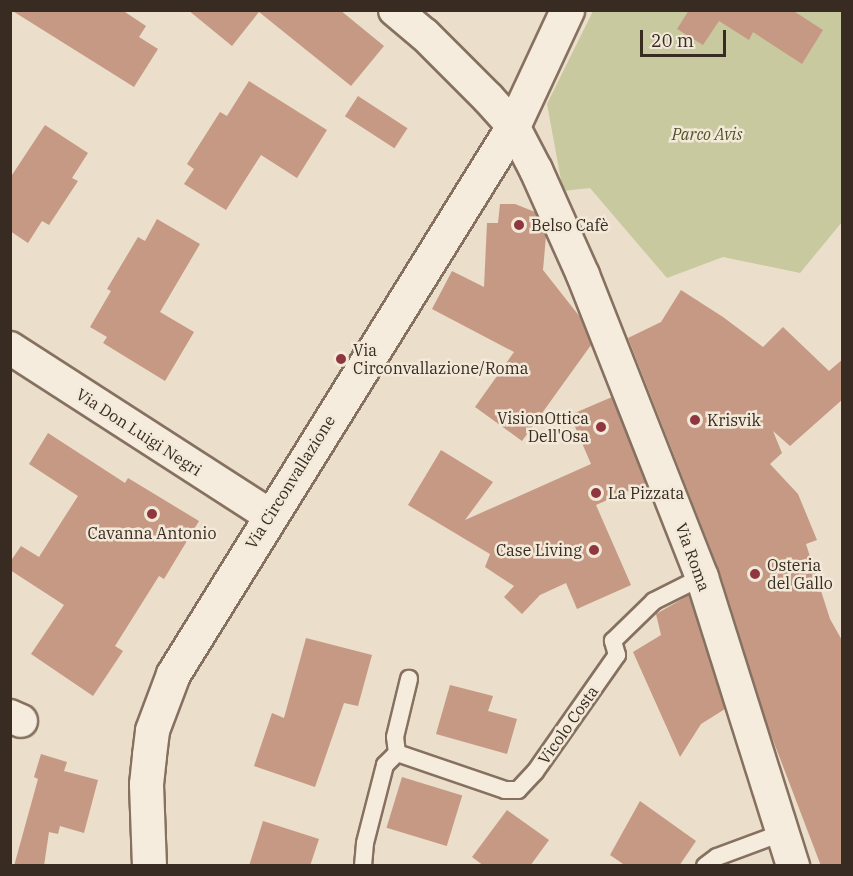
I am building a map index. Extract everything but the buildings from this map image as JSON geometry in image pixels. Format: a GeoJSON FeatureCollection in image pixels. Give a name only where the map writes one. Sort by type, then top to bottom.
{"type":"FeatureCollection","features":[{"type":"Feature","properties":{"kind":"street","name":"Via Roma"},"geometry":{"type":"LineString","coordinates":[[395,10],[456,64],[513,126],[576,259],[702,577],[794,866]]}},
{"type":"Feature","properties":{"kind":"street","name":"Via Circonvallazione"},"geometry":{"type":"LineString","coordinates":[[149,866],[146,784],[152,730],[161,701],[178,664],[513,126],[567,10]]}},
{"type":"Feature","properties":{"kind":"street","name":"Via Don Luigi Negri"},"geometry":{"type":"LineString","coordinates":[[10,348],[269,515]]}},
{"type":"Feature","properties":{"kind":"lane","name":"Vicolo Costa"},"geometry":{"type":"LineString","coordinates":[[397,753],[505,790],[518,790],[535,772],[617,655],[613,641],[654,601],[702,577]]}},
{"type":"Feature","properties":{"kind":"lane"},"geometry":{"type":"LineString","coordinates":[[363,866],[365,843],[385,765],[397,753],[395,737],[409,679]]}},
{"type":"Feature","properties":{"kind":"lane"},"geometry":{"type":"LineString","coordinates":[[705,866],[717,857],[782,833]]}},
{"type":"Feature","properties":{"kind":"green space","name":"Parco Avis"},"geometry":{"type":"Polygon","coordinates":[[[593,11],[842,11],[842,222],[800,273],[723,257],[667,278],[590,188],[563,191],[547,104],[593,11]]]}},
{"type":"Feature","properties":{"kind":"place","name":"Belso Cafè"},"geometry":{"type":"Point","coordinates":[519,225]}},
{"type":"Feature","properties":{"kind":"place","name":"Via Circonvallazione/Roma"},"geometry":{"type":"Point","coordinates":[341,359]}},
{"type":"Feature","properties":{"kind":"place","name":"Krisvik"},"geometry":{"type":"Point","coordinates":[695,420]}},
{"type":"Feature","properties":{"kind":"place","name":"VisionOttica Dell'Osa"},"geometry":{"type":"Point","coordinates":[601,427]}},
{"type":"Feature","properties":{"kind":"place","name":"La Pizzata"},"geometry":{"type":"Point","coordinates":[596,493]}},
{"type":"Feature","properties":{"kind":"place","name":"Cavanna Antonio"},"geometry":{"type":"Point","coordinates":[152,514]}},
{"type":"Feature","properties":{"kind":"place","name":"Case Living"},"geometry":{"type":"Point","coordinates":[594,550]}},
{"type":"Feature","properties":{"kind":"place","name":"Osteria del Gallo"},"geometry":{"type":"Point","coordinates":[755,574]}}]}
